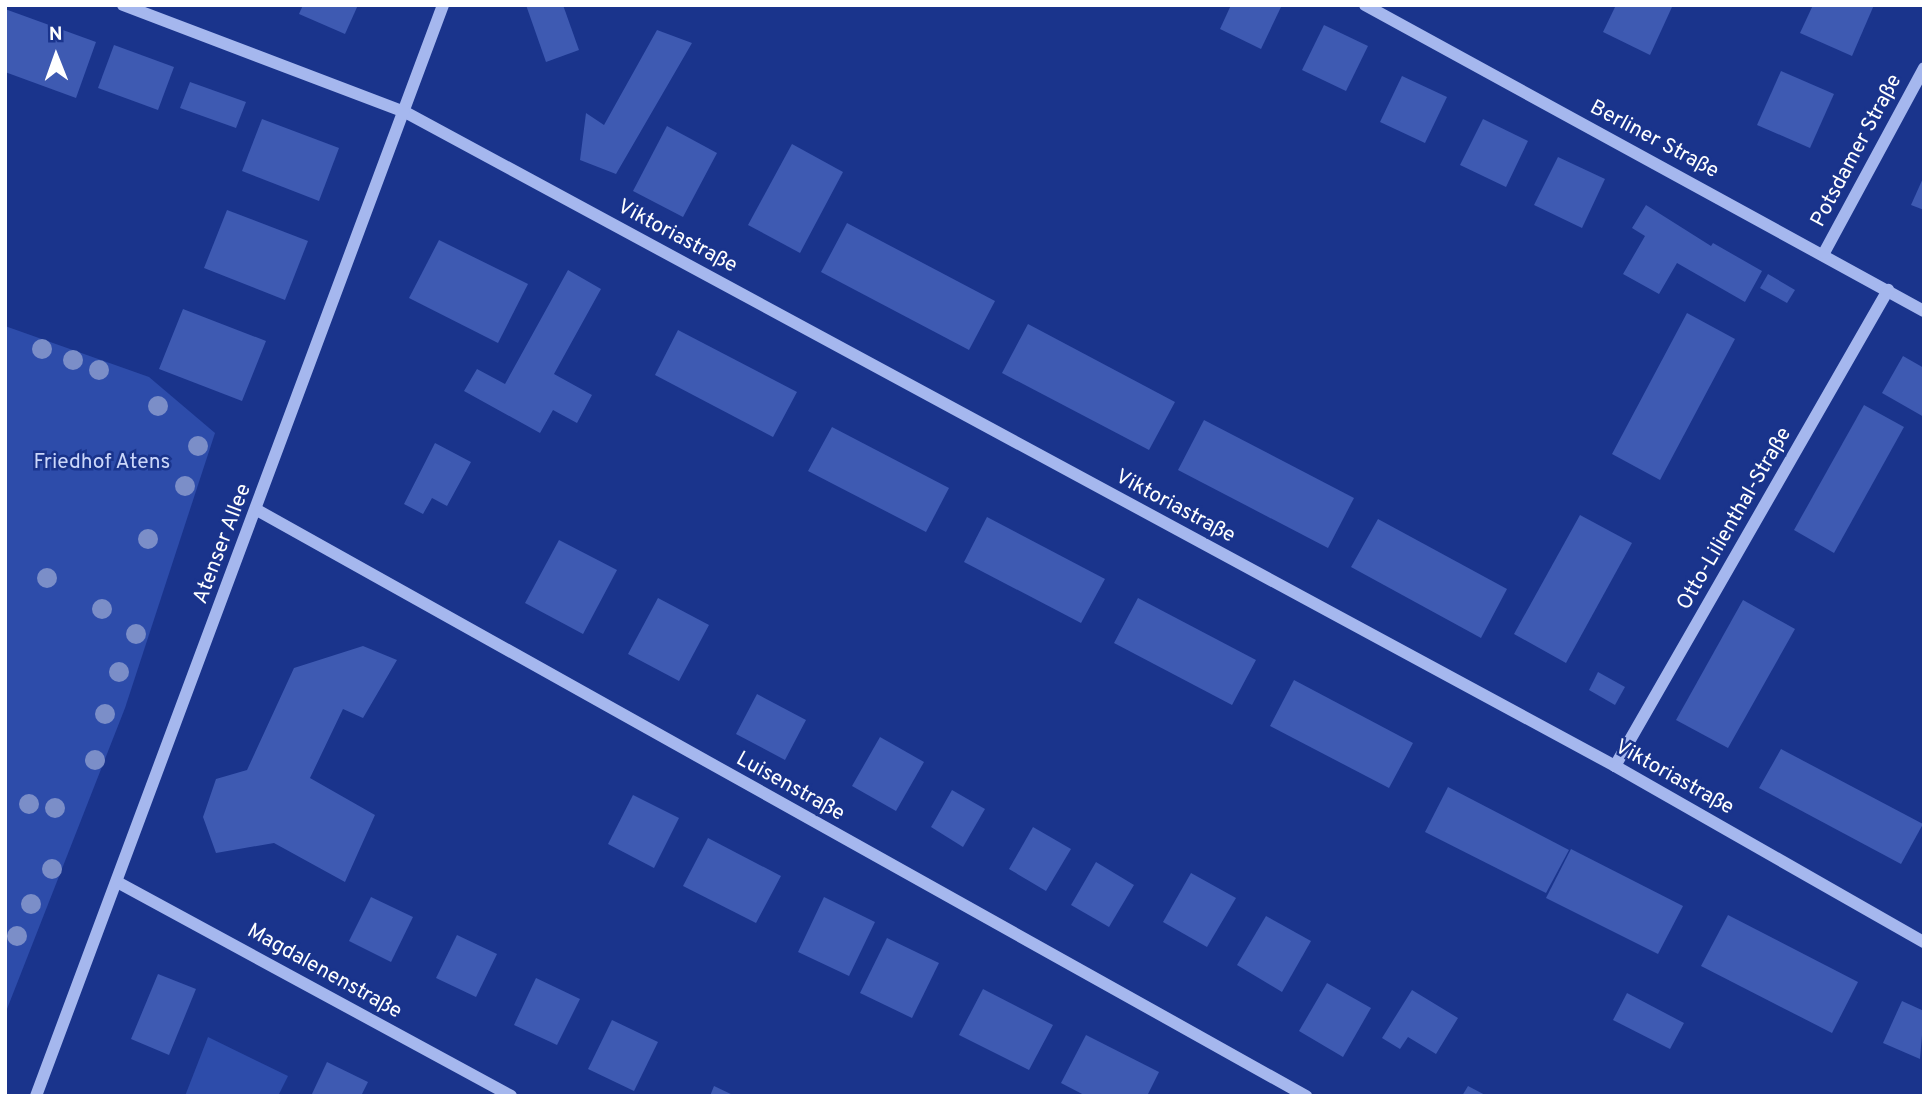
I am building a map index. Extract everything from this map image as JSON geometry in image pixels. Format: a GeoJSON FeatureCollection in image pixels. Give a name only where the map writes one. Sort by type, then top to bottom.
{"type":"FeatureCollection","features":[{"type":"Feature","properties":{"kind":"street","name":"Viktoriastraße"},"geometry":{"type":"LineString","coordinates":[[123,5],[405,112],[1615,766],[1924,942]]}},
{"type":"Feature","properties":{"kind":"street","name":"Atenser Allee"},"geometry":{"type":"LineString","coordinates":[[36,1096],[118,883],[443,5]]}},
{"type":"Feature","properties":{"kind":"street","name":"Berliner Straße"},"geometry":{"type":"LineString","coordinates":[[1365,5],[1824,253],[1924,311]]}},
{"type":"Feature","properties":{"kind":"street","name":"Potsdamer Straße"},"geometry":{"type":"LineString","coordinates":[[1824,253],[1924,68]]}},
{"type":"Feature","properties":{"kind":"street","name":"Otto-Lilienthal-Straße"},"geometry":{"type":"LineString","coordinates":[[1615,766],[1888,290]]}},
{"type":"Feature","properties":{"kind":"street","name":"Luisenstraße"},"geometry":{"type":"LineString","coordinates":[[257,510],[1306,1096]]}},
{"type":"Feature","properties":{"kind":"street","name":"Magdalenenstraße"},"geometry":{"type":"LineString","coordinates":[[118,883],[511,1096]]}},
{"type":"Feature","properties":{"kind":"green space","name":"Friedhof Atens"},"geometry":{"type":"Polygon","coordinates":[[[5,326],[149,377],[215,433],[125,708],[5,1014],[5,326]]]}},
{"type":"Feature","properties":{"kind":"green space"},"geometry":{"type":"Polygon","coordinates":[[[208,1037],[288,1076],[278,1096],[185,1096],[208,1037]]]}},
{"type":"Feature","properties":{"kind":"building"},"geometry":{"type":"Polygon","coordinates":[[[303,5],[358,5],[345,34],[299,14],[303,5]]]}},
{"type":"Feature","properties":{"kind":"building"},"geometry":{"type":"Polygon","coordinates":[[[526,5],[563,5],[579,50],[546,62],[526,5]]]}},
{"type":"Feature","properties":{"kind":"building"},"geometry":{"type":"Polygon","coordinates":[[[1231,5],[1281,7],[1261,49],[1220,29],[1231,5]]]}},
{"type":"Feature","properties":{"kind":"building"},"geometry":{"type":"Polygon","coordinates":[[[1616,5],[1672,7],[1650,55],[1603,32],[1616,5]]]}},
{"type":"Feature","properties":{"kind":"building"},"geometry":{"type":"Polygon","coordinates":[[[1813,5],[1874,5],[1852,56],[1800,33],[1813,5]]]}},
{"type":"Feature","properties":{"kind":"building"},"geometry":{"type":"Polygon","coordinates":[[[5,9],[96,42],[76,98],[5,72],[5,9]]]}},
{"type":"Feature","properties":{"kind":"building"},"geometry":{"type":"Polygon","coordinates":[[[1324,25],[1368,46],[1346,91],[1302,70],[1324,25]]]}},
{"type":"Feature","properties":{"kind":"building"},"geometry":{"type":"Polygon","coordinates":[[[657,30],[692,43],[616,174],[580,160],[586,113],[604,125],[657,30]]]}},
{"type":"Feature","properties":{"kind":"building"},"geometry":{"type":"Polygon","coordinates":[[[114,45],[174,67],[158,110],[98,88],[114,45]]]}},
{"type":"Feature","properties":{"kind":"building"},"geometry":{"type":"Polygon","coordinates":[[[1781,71],[1834,94],[1810,148],[1757,125],[1781,71]]]}},
{"type":"Feature","properties":{"kind":"building"},"geometry":{"type":"Polygon","coordinates":[[[1402,76],[1447,97],[1425,143],[1380,122],[1402,76]]]}},
{"type":"Feature","properties":{"kind":"building"},"geometry":{"type":"Polygon","coordinates":[[[190,82],[246,102],[236,128],[180,108],[190,82]]]}},
{"type":"Feature","properties":{"kind":"building"},"geometry":{"type":"Polygon","coordinates":[[[262,119],[339,148],[319,201],[242,171],[262,119]]]}},
{"type":"Feature","properties":{"kind":"building"},"geometry":{"type":"Polygon","coordinates":[[[1483,119],[1528,141],[1506,187],[1460,165],[1483,119]]]}},
{"type":"Feature","properties":{"kind":"building"},"geometry":{"type":"Polygon","coordinates":[[[667,126],[717,153],[683,217],[633,191],[667,126]]]}},
{"type":"Feature","properties":{"kind":"building"},"geometry":{"type":"Polygon","coordinates":[[[792,144],[843,172],[800,253],[748,225],[792,144]]]}},
{"type":"Feature","properties":{"kind":"building"},"geometry":{"type":"Polygon","coordinates":[[[1558,157],[1605,179],[1582,228],[1534,205],[1558,157]]]}},
{"type":"Feature","properties":{"kind":"building"},"geometry":{"type":"Polygon","coordinates":[[[1924,176],[1924,210],[1911,205],[1924,176]]]}},
{"type":"Feature","properties":{"kind":"building"},"geometry":{"type":"Polygon","coordinates":[[[1646,205],[1711,246],[1713,243],[1762,271],[1745,302],[1677,263],[1659,294],[1623,274],[1645,236],[1632,228],[1646,205]]]}},
{"type":"Feature","properties":{"kind":"building"},"geometry":{"type":"Polygon","coordinates":[[[227,210],[308,241],[285,300],[204,268],[227,210]]]}},
{"type":"Feature","properties":{"kind":"building"},"geometry":{"type":"Polygon","coordinates":[[[847,223],[995,301],[969,350],[821,272],[847,223]]]}},
{"type":"Feature","properties":{"kind":"building"},"geometry":{"type":"Polygon","coordinates":[[[439,240],[528,284],[498,343],[409,298],[439,240]]]}},
{"type":"Feature","properties":{"kind":"building"},"geometry":{"type":"Polygon","coordinates":[[[568,270],[601,289],[554,374],[592,395],[577,423],[553,410],[540,433],[464,391],[477,369],[505,384],[568,270]]]}},
{"type":"Feature","properties":{"kind":"building"},"geometry":{"type":"Polygon","coordinates":[[[1768,274],[1795,290],[1787,303],[1760,288],[1768,274]]]}},
{"type":"Feature","properties":{"kind":"building"},"geometry":{"type":"Polygon","coordinates":[[[183,309],[266,341],[242,401],[159,369],[183,309]]]}},
{"type":"Feature","properties":{"kind":"building"},"geometry":{"type":"Polygon","coordinates":[[[1687,313],[1735,339],[1660,480],[1612,454],[1687,313]]]}},
{"type":"Feature","properties":{"kind":"building"},"geometry":{"type":"Polygon","coordinates":[[[1028,324],[1175,402],[1149,450],[1002,373],[1028,324]]]}},
{"type":"Feature","properties":{"kind":"building"},"geometry":{"type":"Polygon","coordinates":[[[678,330],[797,392],[773,437],[655,375],[678,330]]]}},
{"type":"Feature","properties":{"kind":"building"},"geometry":{"type":"Polygon","coordinates":[[[1903,356],[1924,368],[1924,417],[1882,393],[1903,356]]]}},
{"type":"Feature","properties":{"kind":"building"},"geometry":{"type":"Polygon","coordinates":[[[1864,405],[1904,427],[1834,553],[1794,530],[1864,405]]]}},
{"type":"Feature","properties":{"kind":"building"},"geometry":{"type":"Polygon","coordinates":[[[1204,420],[1354,498],[1328,548],[1178,470],[1204,420]]]}},
{"type":"Feature","properties":{"kind":"building"},"geometry":{"type":"Polygon","coordinates":[[[832,427],[949,488],[926,532],[808,471],[832,427]]]}},
{"type":"Feature","properties":{"kind":"building"},"geometry":{"type":"Polygon","coordinates":[[[435,443],[471,462],[447,506],[432,498],[423,514],[404,504],[435,443]]]}},
{"type":"Feature","properties":{"kind":"building"},"geometry":{"type":"Polygon","coordinates":[[[1580,515],[1632,543],[1566,663],[1514,634],[1580,515]]]}},
{"type":"Feature","properties":{"kind":"building"},"geometry":{"type":"Polygon","coordinates":[[[987,517],[1105,579],[1081,623],[964,562],[987,517]]]}},
{"type":"Feature","properties":{"kind":"building"},"geometry":{"type":"Polygon","coordinates":[[[1378,519],[1507,589],[1481,638],[1351,567],[1378,519]]]}},
{"type":"Feature","properties":{"kind":"building"},"geometry":{"type":"Polygon","coordinates":[[[559,540],[617,570],[583,634],[525,603],[559,540]]]}},
{"type":"Feature","properties":{"kind":"building"},"geometry":{"type":"Polygon","coordinates":[[[658,598],[709,625],[679,681],[628,654],[658,598]]]}},
{"type":"Feature","properties":{"kind":"building"},"geometry":{"type":"Polygon","coordinates":[[[1138,598],[1256,660],[1232,705],[1114,643],[1138,598]]]}},
{"type":"Feature","properties":{"kind":"building"},"geometry":{"type":"Polygon","coordinates":[[[1743,600],[1795,629],[1728,748],[1676,720],[1743,600]]]}},
{"type":"Feature","properties":{"kind":"building"},"geometry":{"type":"Polygon","coordinates":[[[363,646],[397,660],[363,718],[343,709],[310,778],[375,815],[345,882],[274,843],[216,853],[203,817],[216,779],[247,770],[294,668],[363,646]]]}},
{"type":"Feature","properties":{"kind":"building"},"geometry":{"type":"Polygon","coordinates":[[[1598,672],[1625,687],[1615,705],[1589,690],[1598,672]]]}},
{"type":"Feature","properties":{"kind":"building"},"geometry":{"type":"Polygon","coordinates":[[[1294,680],[1413,743],[1389,788],[1270,726],[1294,680]]]}},
{"type":"Feature","properties":{"kind":"building"},"geometry":{"type":"Polygon","coordinates":[[[757,694],[806,720],[785,760],[736,734],[757,694]]]}},
{"type":"Feature","properties":{"kind":"building"},"geometry":{"type":"Polygon","coordinates":[[[880,737],[924,762],[896,811],[852,786],[880,737]]]}},
{"type":"Feature","properties":{"kind":"building"},"geometry":{"type":"Polygon","coordinates":[[[1781,749],[1923,824],[1901,864],[1759,788],[1781,749]]]}},
{"type":"Feature","properties":{"kind":"building"},"geometry":{"type":"Polygon","coordinates":[[[1448,787],[1569,850],[1546,893],[1425,832],[1448,787]]]}},
{"type":"Feature","properties":{"kind":"building"},"geometry":{"type":"Polygon","coordinates":[[[952,790],[985,809],[963,847],[931,827],[952,790]]]}},
{"type":"Feature","properties":{"kind":"building"},"geometry":{"type":"Polygon","coordinates":[[[633,795],[679,818],[654,868],[608,844],[633,795]]]}},
{"type":"Feature","properties":{"kind":"building"},"geometry":{"type":"Polygon","coordinates":[[[1033,827],[1071,849],[1046,891],[1009,869],[1033,827]]]}},
{"type":"Feature","properties":{"kind":"building"},"geometry":{"type":"Polygon","coordinates":[[[708,838],[781,876],[756,923],[683,886],[708,838]]]}},
{"type":"Feature","properties":{"kind":"building"},"geometry":{"type":"Polygon","coordinates":[[[1571,849],[1683,906],[1658,954],[1546,898],[1571,849]]]}},
{"type":"Feature","properties":{"kind":"building"},"geometry":{"type":"Polygon","coordinates":[[[1096,862],[1134,885],[1109,927],[1071,905],[1096,862]]]}},
{"type":"Feature","properties":{"kind":"building"},"geometry":{"type":"Polygon","coordinates":[[[1191,873],[1236,898],[1207,947],[1163,922],[1191,873]]]}},
{"type":"Feature","properties":{"kind":"building"},"geometry":{"type":"Polygon","coordinates":[[[371,897],[413,917],[391,962],[349,941],[371,897]]]}},
{"type":"Feature","properties":{"kind":"building"},"geometry":{"type":"Polygon","coordinates":[[[824,897],[875,922],[849,976],[798,952],[824,897]]]}},
{"type":"Feature","properties":{"kind":"building"},"geometry":{"type":"Polygon","coordinates":[[[1728,915],[1858,982],[1832,1033],[1701,966],[1728,915]]]}},
{"type":"Feature","properties":{"kind":"building"},"geometry":{"type":"Polygon","coordinates":[[[1266,916],[1311,941],[1282,992],[1237,965],[1266,916]]]}},
{"type":"Feature","properties":{"kind":"building"},"geometry":{"type":"Polygon","coordinates":[[[457,935],[497,954],[476,997],[436,978],[457,935]]]}},
{"type":"Feature","properties":{"kind":"building"},"geometry":{"type":"Polygon","coordinates":[[[887,938],[939,963],[912,1018],[860,993],[887,938]]]}},
{"type":"Feature","properties":{"kind":"building"},"geometry":{"type":"Polygon","coordinates":[[[158,974],[196,989],[169,1055],[131,1039],[158,974]]]}},
{"type":"Feature","properties":{"kind":"building"},"geometry":{"type":"Polygon","coordinates":[[[536,978],[580,999],[557,1045],[514,1025],[536,978]]]}},
{"type":"Feature","properties":{"kind":"building"},"geometry":{"type":"Polygon","coordinates":[[[1327,983],[1371,1008],[1343,1057],[1299,1031],[1327,983]]]}},
{"type":"Feature","properties":{"kind":"building"},"geometry":{"type":"Polygon","coordinates":[[[983,989],[1053,1025],[1029,1070],[959,1035],[983,989]]]}},
{"type":"Feature","properties":{"kind":"building"},"geometry":{"type":"Polygon","coordinates":[[[1412,990],[1458,1018],[1436,1054],[1408,1037],[1400,1049],[1382,1038],[1412,990]]]}},
{"type":"Feature","properties":{"kind":"building"},"geometry":{"type":"Polygon","coordinates":[[[1627,993],[1684,1023],[1670,1049],[1613,1020],[1627,993]]]}},
{"type":"Feature","properties":{"kind":"building"},"geometry":{"type":"Polygon","coordinates":[[[1902,1001],[1924,1011],[1920,1059],[1883,1043],[1902,1001]]]}},
{"type":"Feature","properties":{"kind":"building"},"geometry":{"type":"Polygon","coordinates":[[[612,1020],[658,1042],[634,1091],[588,1069],[612,1020]]]}},
{"type":"Feature","properties":{"kind":"building"},"geometry":{"type":"Polygon","coordinates":[[[1086,1035],[1159,1072],[1147,1096],[1086,1096],[1061,1083],[1086,1035]]]}},
{"type":"Feature","properties":{"kind":"building"},"geometry":{"type":"Polygon","coordinates":[[[327,1062],[368,1082],[361,1096],[311,1096],[327,1062]]]}},
{"type":"Feature","properties":{"kind":"building"},"geometry":{"type":"Polygon","coordinates":[[[714,1086],[735,1096],[710,1096],[714,1086]]]}},
{"type":"Feature","properties":{"kind":"building"},"geometry":{"type":"Polygon","coordinates":[[[1468,1086],[1487,1096],[1462,1096],[1468,1086]]]}}]}
